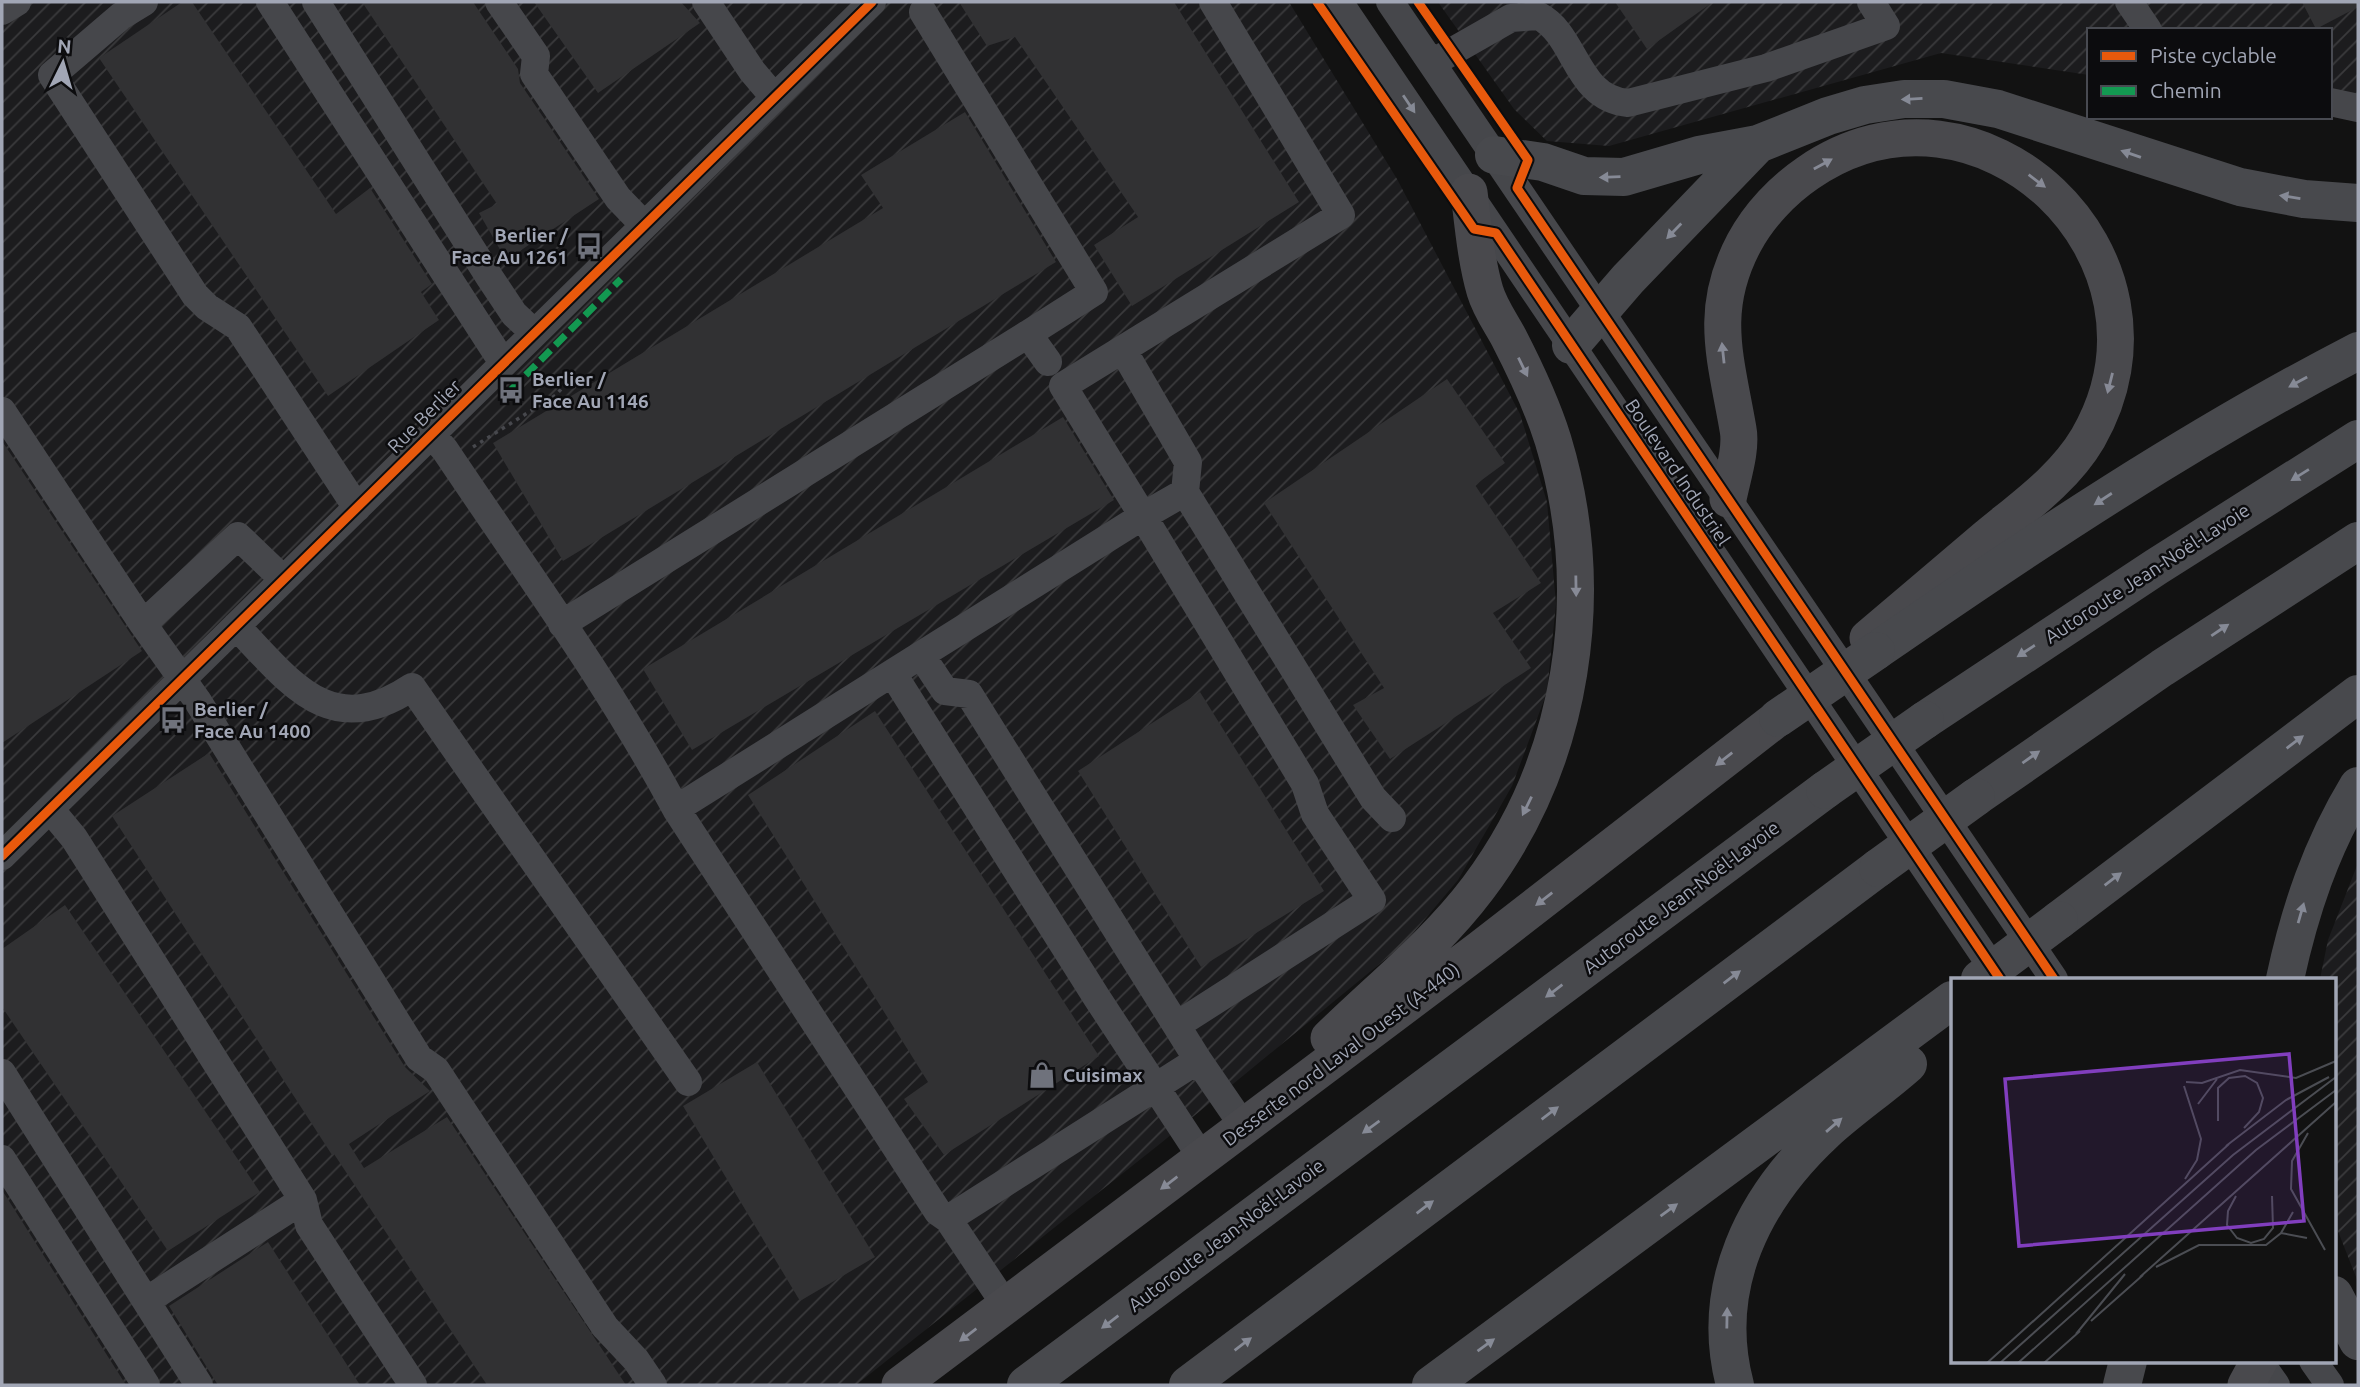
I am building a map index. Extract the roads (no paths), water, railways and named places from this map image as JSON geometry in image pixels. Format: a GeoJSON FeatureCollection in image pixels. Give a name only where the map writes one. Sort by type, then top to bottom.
{"type":"FeatureCollection","features":[{"type":"Feature","properties":{"kind":"highway"},"geometry":{"type":"LineString","coordinates":[[1494,155],[1543,162],[1572,173],[1604,178],[1624,177],[1699,155],[1758,144],[1828,116],[1864,105],[1905,99],[1944,99],[1998,109],[2240,187],[2304,199],[2358,203]]}},
{"type":"Feature","properties":{"kind":"highway"},"geometry":{"type":"LineString","coordinates":[[1571,345],[1758,144]]}},
{"type":"Feature","properties":{"kind":"highway"},"geometry":{"type":"LineString","coordinates":[[1778,718],[1872,644],[2145,472],[2253,408],[2358,351]]}},
{"type":"Feature","properties":{"kind":"highway","name":"Autoroute Jean-Noël-Lavoie"},"geometry":{"type":"LineString","coordinates":[[1026,1385],[1825,790],[1925,720],[2166,560],[2358,439]]}},
{"type":"Feature","properties":{"kind":"highway"},"geometry":{"type":"LineString","coordinates":[[1188,1385],[1976,797],[2162,668],[2358,541]]}},
{"type":"Feature","properties":{"kind":"highway"},"geometry":{"type":"LineString","coordinates":[[1981,978],[2358,694]]}},
{"type":"Feature","properties":{"kind":"highway"},"geometry":{"type":"LineString","coordinates":[[2285,978],[2308,887],[2333,830],[2358,786]]}},
{"type":"Feature","properties":{"kind":"highway"},"geometry":{"type":"LineString","coordinates":[[1999,978],[2059,920]]}},
{"type":"Feature","properties":{"kind":"highway"},"geometry":{"type":"LineString","coordinates":[[1431,1385],[1951,1001]]}},
{"type":"Feature","properties":{"kind":"highway"},"geometry":{"type":"LineString","coordinates":[[1735,1385],[1727,1341],[1728,1299],[1736,1261],[1756,1218],[1777,1186],[1809,1147],[1906,1066],[1951,1023]]}},
{"type":"Feature","properties":{"kind":"highway"},"geometry":{"type":"LineString","coordinates":[[2336,1299],[2358,1341]]}},
{"type":"Feature","properties":{"kind":"highway"},"geometry":{"type":"LineString","coordinates":[[2122,1385],[2128,1362]]}},
{"type":"Feature","properties":{"kind":"main road"},"geometry":{"type":"LineString","coordinates":[[1728,499],[1739,431],[1723,355],[1724,305],[1732,271],[1745,242],[1787,190],[1817,167],[1849,152],[1884,143],[1921,140],[1959,144],[1997,156],[2031,176],[2060,201],[2097,254],[2110,290],[2116,346],[2103,406],[2087,440],[2048,486],[1872,644]]}},
{"type":"Feature","properties":{"kind":"main road"},"geometry":{"type":"LineString","coordinates":[[1228,1138],[1432,940],[1478,887],[1525,811],[1542,773],[1561,714],[1571,663],[1576,605],[1575,547],[1567,495],[1544,413],[1485,292],[1469,192]]}},
{"type":"Feature","properties":{"kind":"main road","name":"Desserte nord Laval Ouest (A-440)"},"geometry":{"type":"LineString","coordinates":[[900,1385],[1480,949],[1778,718]]}},
{"type":"Feature","properties":{"kind":"main road"},"geometry":{"type":"LineString","coordinates":[[2246,1385],[2258,1362]]}},
{"type":"Feature","properties":{"kind":"street"},"geometry":{"type":"LineString","coordinates":[[2,12],[17,2]]}},
{"type":"Feature","properties":{"kind":"street"},"geometry":{"type":"LineString","coordinates":[[144,2],[121,16],[52,75],[195,295],[206,307],[237,327],[341,488],[357,508]]}},
{"type":"Feature","properties":{"kind":"street"},"geometry":{"type":"LineString","coordinates":[[270,2],[503,363]]}},
{"type":"Feature","properties":{"kind":"street"},"geometry":{"type":"LineString","coordinates":[[316,2],[490,278],[514,314],[534,333]]}},
{"type":"Feature","properties":{"kind":"street"},"geometry":{"type":"LineString","coordinates":[[499,2],[536,56],[534,74],[618,198],[644,225]]}},
{"type":"Feature","properties":{"kind":"street"},"geometry":{"type":"LineString","coordinates":[[706,2],[752,71],[774,97]]}},
{"type":"Feature","properties":{"kind":"street","name":"Rue Berlier"},"geometry":{"type":"LineString","coordinates":[[2,856],[872,2]]}},
{"type":"Feature","properties":{"kind":"street"},"geometry":{"type":"LineString","coordinates":[[1177,1025],[1372,900],[1315,814],[1306,784],[1063,386],[1341,215],[1213,2]]}},
{"type":"Feature","properties":{"kind":"street","name":"Boulevard Industriel"},"geometry":{"type":"LineString","coordinates":[[1339,2],[1997,978]]}},
{"type":"Feature","properties":{"kind":"street","name":"Boulevard Industriel"},"geometry":{"type":"LineString","coordinates":[[1390,2],[2053,978]]}},
{"type":"Feature","properties":{"kind":"street"},"geometry":{"type":"LineString","coordinates":[[1432,64],[1511,18],[1539,16],[1552,26],[1593,86],[1611,99],[1628,103],[1766,68],[1886,26],[1871,2]]}},
{"type":"Feature","properties":{"kind":"street"},"geometry":{"type":"LineString","coordinates":[[2129,2],[2147,28]]}},
{"type":"Feature","properties":{"kind":"street"},"geometry":{"type":"LineString","coordinates":[[562,624],[1094,292],[924,5]]}},
{"type":"Feature","properties":{"kind":"street"},"geometry":{"type":"LineString","coordinates":[[2332,102],[2358,108]]}},
{"type":"Feature","properties":{"kind":"street"},"geometry":{"type":"LineString","coordinates":[[1028,334],[1048,362]]}},
{"type":"Feature","properties":{"kind":"street"},"geometry":{"type":"LineString","coordinates":[[1123,350],[1188,462],[1185,492],[1373,798],[1392,818]]}},
{"type":"Feature","properties":{"kind":"street"},"geometry":{"type":"LineString","coordinates":[[2,411],[180,680],[197,700],[419,1058],[436,1070],[604,1327],[636,1360],[653,1385]]}},
{"type":"Feature","properties":{"kind":"street"},"geometry":{"type":"LineString","coordinates":[[431,434],[445,450],[562,624],[645,752],[676,809],[937,1212],[948,1219],[1006,1306]]}},
{"type":"Feature","properties":{"kind":"street"},"geometry":{"type":"LineString","coordinates":[[676,809],[1185,492]]}},
{"type":"Feature","properties":{"kind":"street"},"geometry":{"type":"LineString","coordinates":[[143,624],[238,536],[283,579]]}},
{"type":"Feature","properties":{"kind":"street"},"geometry":{"type":"LineString","coordinates":[[236,626],[301,692],[334,708],[350,710],[380,704],[412,687],[688,1082]]}},
{"type":"Feature","properties":{"kind":"street"},"geometry":{"type":"LineString","coordinates":[[921,655],[945,691],[969,694],[1198,1060],[1228,1138]]}},
{"type":"Feature","properties":{"kind":"street"},"geometry":{"type":"LineString","coordinates":[[893,674],[1155,1087],[1228,1138]]}},
{"type":"Feature","properties":{"kind":"street"},"geometry":{"type":"LineString","coordinates":[[50,809],[75,838],[303,1200],[309,1225],[413,1385]]}},
{"type":"Feature","properties":{"kind":"street"},"geometry":{"type":"LineString","coordinates":[[948,1219],[1198,1060]]}},
{"type":"Feature","properties":{"kind":"street"},"geometry":{"type":"LineString","coordinates":[[2,1073],[199,1385]]}},
{"type":"Feature","properties":{"kind":"street"},"geometry":{"type":"LineString","coordinates":[[2,1158],[146,1385]]}},
{"type":"Feature","properties":{"kind":"street"},"geometry":{"type":"LineString","coordinates":[[146,1301],[303,1200]]}},
{"type":"Feature","properties":{"kind":"street"},"geometry":{"type":"LineString","coordinates":[[2260,1362],[2276,1385]]}},
{"type":"Feature","properties":{"kind":"street"},"geometry":{"type":"LineString","coordinates":[[2314,1362],[2330,1385]]}},
{"type":"Feature","properties":{"kind":"place","name":"Berlier / Face Au 1261"},"geometry":{"type":"Point","coordinates":[589,246]}},
{"type":"Feature","properties":{"kind":"place","name":"Berlier / Face Au 1146"},"geometry":{"type":"Point","coordinates":[511,390]}},
{"type":"Feature","properties":{"kind":"place","name":"Berlier / Face Au 1400"},"geometry":{"type":"Point","coordinates":[173,720]}},
{"type":"Feature","properties":{"kind":"place","name":"Cuisimax"},"geometry":{"type":"Point","coordinates":[1042,1075]}}]}
